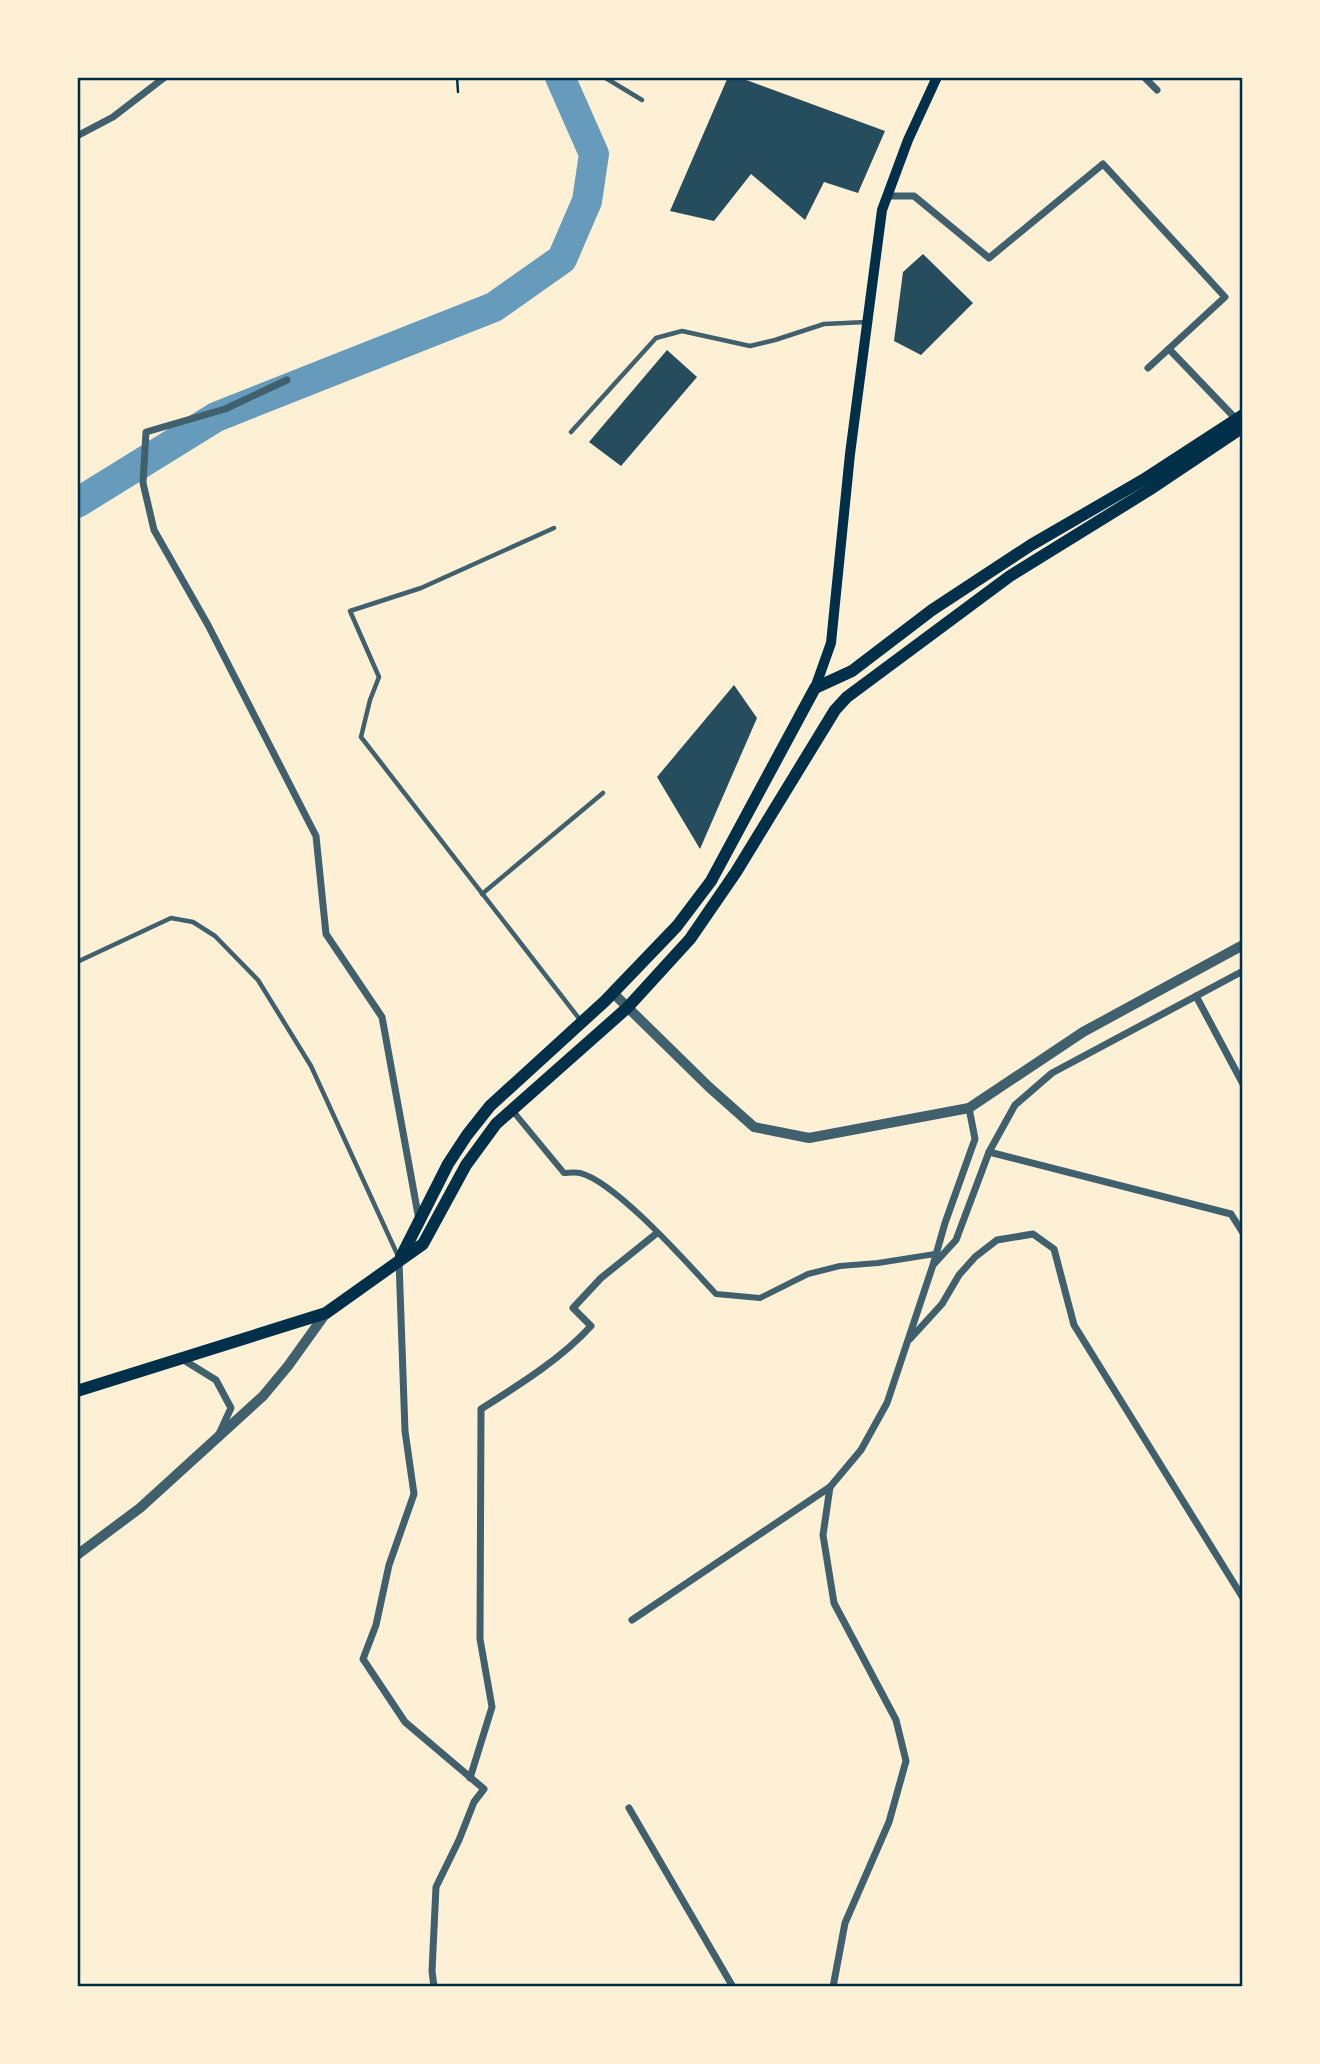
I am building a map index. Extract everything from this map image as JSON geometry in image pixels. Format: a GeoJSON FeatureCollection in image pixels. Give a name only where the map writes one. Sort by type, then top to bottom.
{"type":"FeatureCollection","features":[{"type":"Feature","properties":{"kind":"main road"},"geometry":{"type":"LineString","coordinates":[[399,1260],[448,1164],[490,1106],[613,993],[677,926],[711,881],[815,688],[831,643],[850,454],[882,210],[908,140],[937,77]]}},
{"type":"Feature","properties":{"kind":"main road"},"geometry":{"type":"LineString","coordinates":[[835,710],[847,697],[1010,576],[1241,420]]}},
{"type":"Feature","properties":{"kind":"main road"},"geometry":{"type":"LineString","coordinates":[[815,688],[852,671],[932,610],[1031,545],[1146,485]]}},
{"type":"Feature","properties":{"kind":"main road"},"geometry":{"type":"LineString","coordinates":[[77,1391],[326,1313],[423,1244],[466,1165],[496,1124],[627,1007],[690,939],[736,872],[835,710],[852,671]]}},
{"type":"Feature","properties":{"kind":"main road"},"geometry":{"type":"LineString","coordinates":[[722,861],[736,872]]}},
{"type":"Feature","properties":{"kind":"street"},"geometry":{"type":"LineString","coordinates":[[77,136],[113,117],[165,77]]}},
{"type":"Feature","properties":{"kind":"street"},"geometry":{"type":"LineString","coordinates":[[1144,77],[1157,90]]}},
{"type":"Feature","properties":{"kind":"street"},"geometry":{"type":"LineString","coordinates":[[888,196],[914,196],[989,258],[1103,164],[1225,298],[1148,368]]}},
{"type":"Feature","properties":{"kind":"street"},"geometry":{"type":"LineString","coordinates":[[1168,349],[1241,420]]}},
{"type":"Feature","properties":{"kind":"street"},"geometry":{"type":"LineString","coordinates":[[287,380],[225,410],[146,432],[143,483],[154,530],[208,625],[316,836],[326,934],[382,1017],[419,1221]]}},
{"type":"Feature","properties":{"kind":"street"},"geometry":{"type":"LineString","coordinates":[[613,993],[754,1127],[809,1138],[970,1108],[1083,1032],[1243,945]]}},
{"type":"Feature","properties":{"kind":"street"},"geometry":{"type":"LineString","coordinates":[[933,1265],[956,1240],[989,1152],[1015,1105],[1052,1073],[1243,971]]}},
{"type":"Feature","properties":{"kind":"street"},"geometry":{"type":"LineString","coordinates":[[1196,996],[1243,1084]]}},
{"type":"Feature","properties":{"kind":"street"},"geometry":{"type":"LineString","coordinates":[[632,1620],[830,1487],[861,1450],[887,1403],[975,1139],[970,1108]]}},
{"type":"Feature","properties":{"kind":"street"},"geometry":{"type":"LineString","coordinates":[[511,1109],[564,1173],[579,1172],[611,1190],[716,1294],[760,1298],[808,1274],[840,1266],[878,1264],[935,1254]]}},
{"type":"Feature","properties":{"kind":"street"},"geometry":{"type":"LineString","coordinates":[[989,1152],[1231,1214],[1243,1233]]}},
{"type":"Feature","properties":{"kind":"street"},"geometry":{"type":"LineString","coordinates":[[470,1778],[492,1707],[480,1639],[481,1409],[580,1338],[591,1326],[573,1308],[601,1278],[657,1233]]}},
{"type":"Feature","properties":{"kind":"street"},"geometry":{"type":"LineString","coordinates":[[907,1342],[942,1304],[959,1275],[975,1257],[998,1240],[1033,1234],[1054,1249],[1074,1325],[1243,1598]]}},
{"type":"Feature","properties":{"kind":"street"},"geometry":{"type":"LineString","coordinates":[[399,1260],[405,1431],[414,1494],[389,1564],[376,1625],[363,1659],[405,1722],[484,1789],[474,1802],[436,1887],[432,1971],[434,1987]]}},
{"type":"Feature","properties":{"kind":"street"},"geometry":{"type":"LineString","coordinates":[[77,1555],[140,1508],[262,1396],[288,1366],[326,1313]]}},
{"type":"Feature","properties":{"kind":"street"},"geometry":{"type":"LineString","coordinates":[[181,1359],[216,1380],[231,1408],[217,1439]]}},
{"type":"Feature","properties":{"kind":"street"},"geometry":{"type":"LineString","coordinates":[[830,1487],[823,1535],[834,1604],[896,1720],[906,1761],[889,1822],[845,1923],[833,1987]]}},
{"type":"Feature","properties":{"kind":"street"},"geometry":{"type":"LineString","coordinates":[[629,1808],[733,1987]]}},
{"type":"Feature","properties":{"kind":"lane"},"geometry":{"type":"LineString","coordinates":[[604,77],[642,100]]}},
{"type":"Feature","properties":{"kind":"lane"},"geometry":{"type":"LineString","coordinates":[[571,432],[656,338],[681,331],[750,345],[824,324],[867,322]]}},
{"type":"Feature","properties":{"kind":"lane"},"geometry":{"type":"LineString","coordinates":[[554,528],[421,588],[350,611],[379,677],[361,737],[582,1022]]}},
{"type":"Feature","properties":{"kind":"lane"},"geometry":{"type":"LineString","coordinates":[[482,894],[603,793]]}},
{"type":"Feature","properties":{"kind":"lane"},"geometry":{"type":"LineString","coordinates":[[77,962],[171,918],[193,922],[215,936],[258,980],[311,1066],[399,1260]]}},
{"type":"Feature","properties":{"kind":"path"},"geometry":{"type":"LineString","coordinates":[[457,77],[457,92]]}},
{"type":"Feature","properties":{"kind":"building"},"geometry":{"type":"Polygon","coordinates":[[[728,77],[738,77],[885,131],[858,193],[824,182],[805,220],[751,174],[714,221],[670,211],[728,77]]]}},
{"type":"Feature","properties":{"kind":"building"},"geometry":{"type":"Polygon","coordinates":[[[923,254],[973,303],[921,355],[894,341],[903,272],[923,254]]]}},
{"type":"Feature","properties":{"kind":"building"},"geometry":{"type":"Polygon","coordinates":[[[667,350],[697,377],[621,466],[589,442],[667,350]]]}},
{"type":"Feature","properties":{"kind":"building"},"geometry":{"type":"Polygon","coordinates":[[[734,685],[757,718],[700,849],[657,777],[734,685]]]}},
{"type":"Feature","properties":{"kind":"waterway"},"geometry":{"type":"LineString","coordinates":[[77,503],[216,417],[494,307],[562,259],[587,201],[594,154],[560,77]]}}]}
